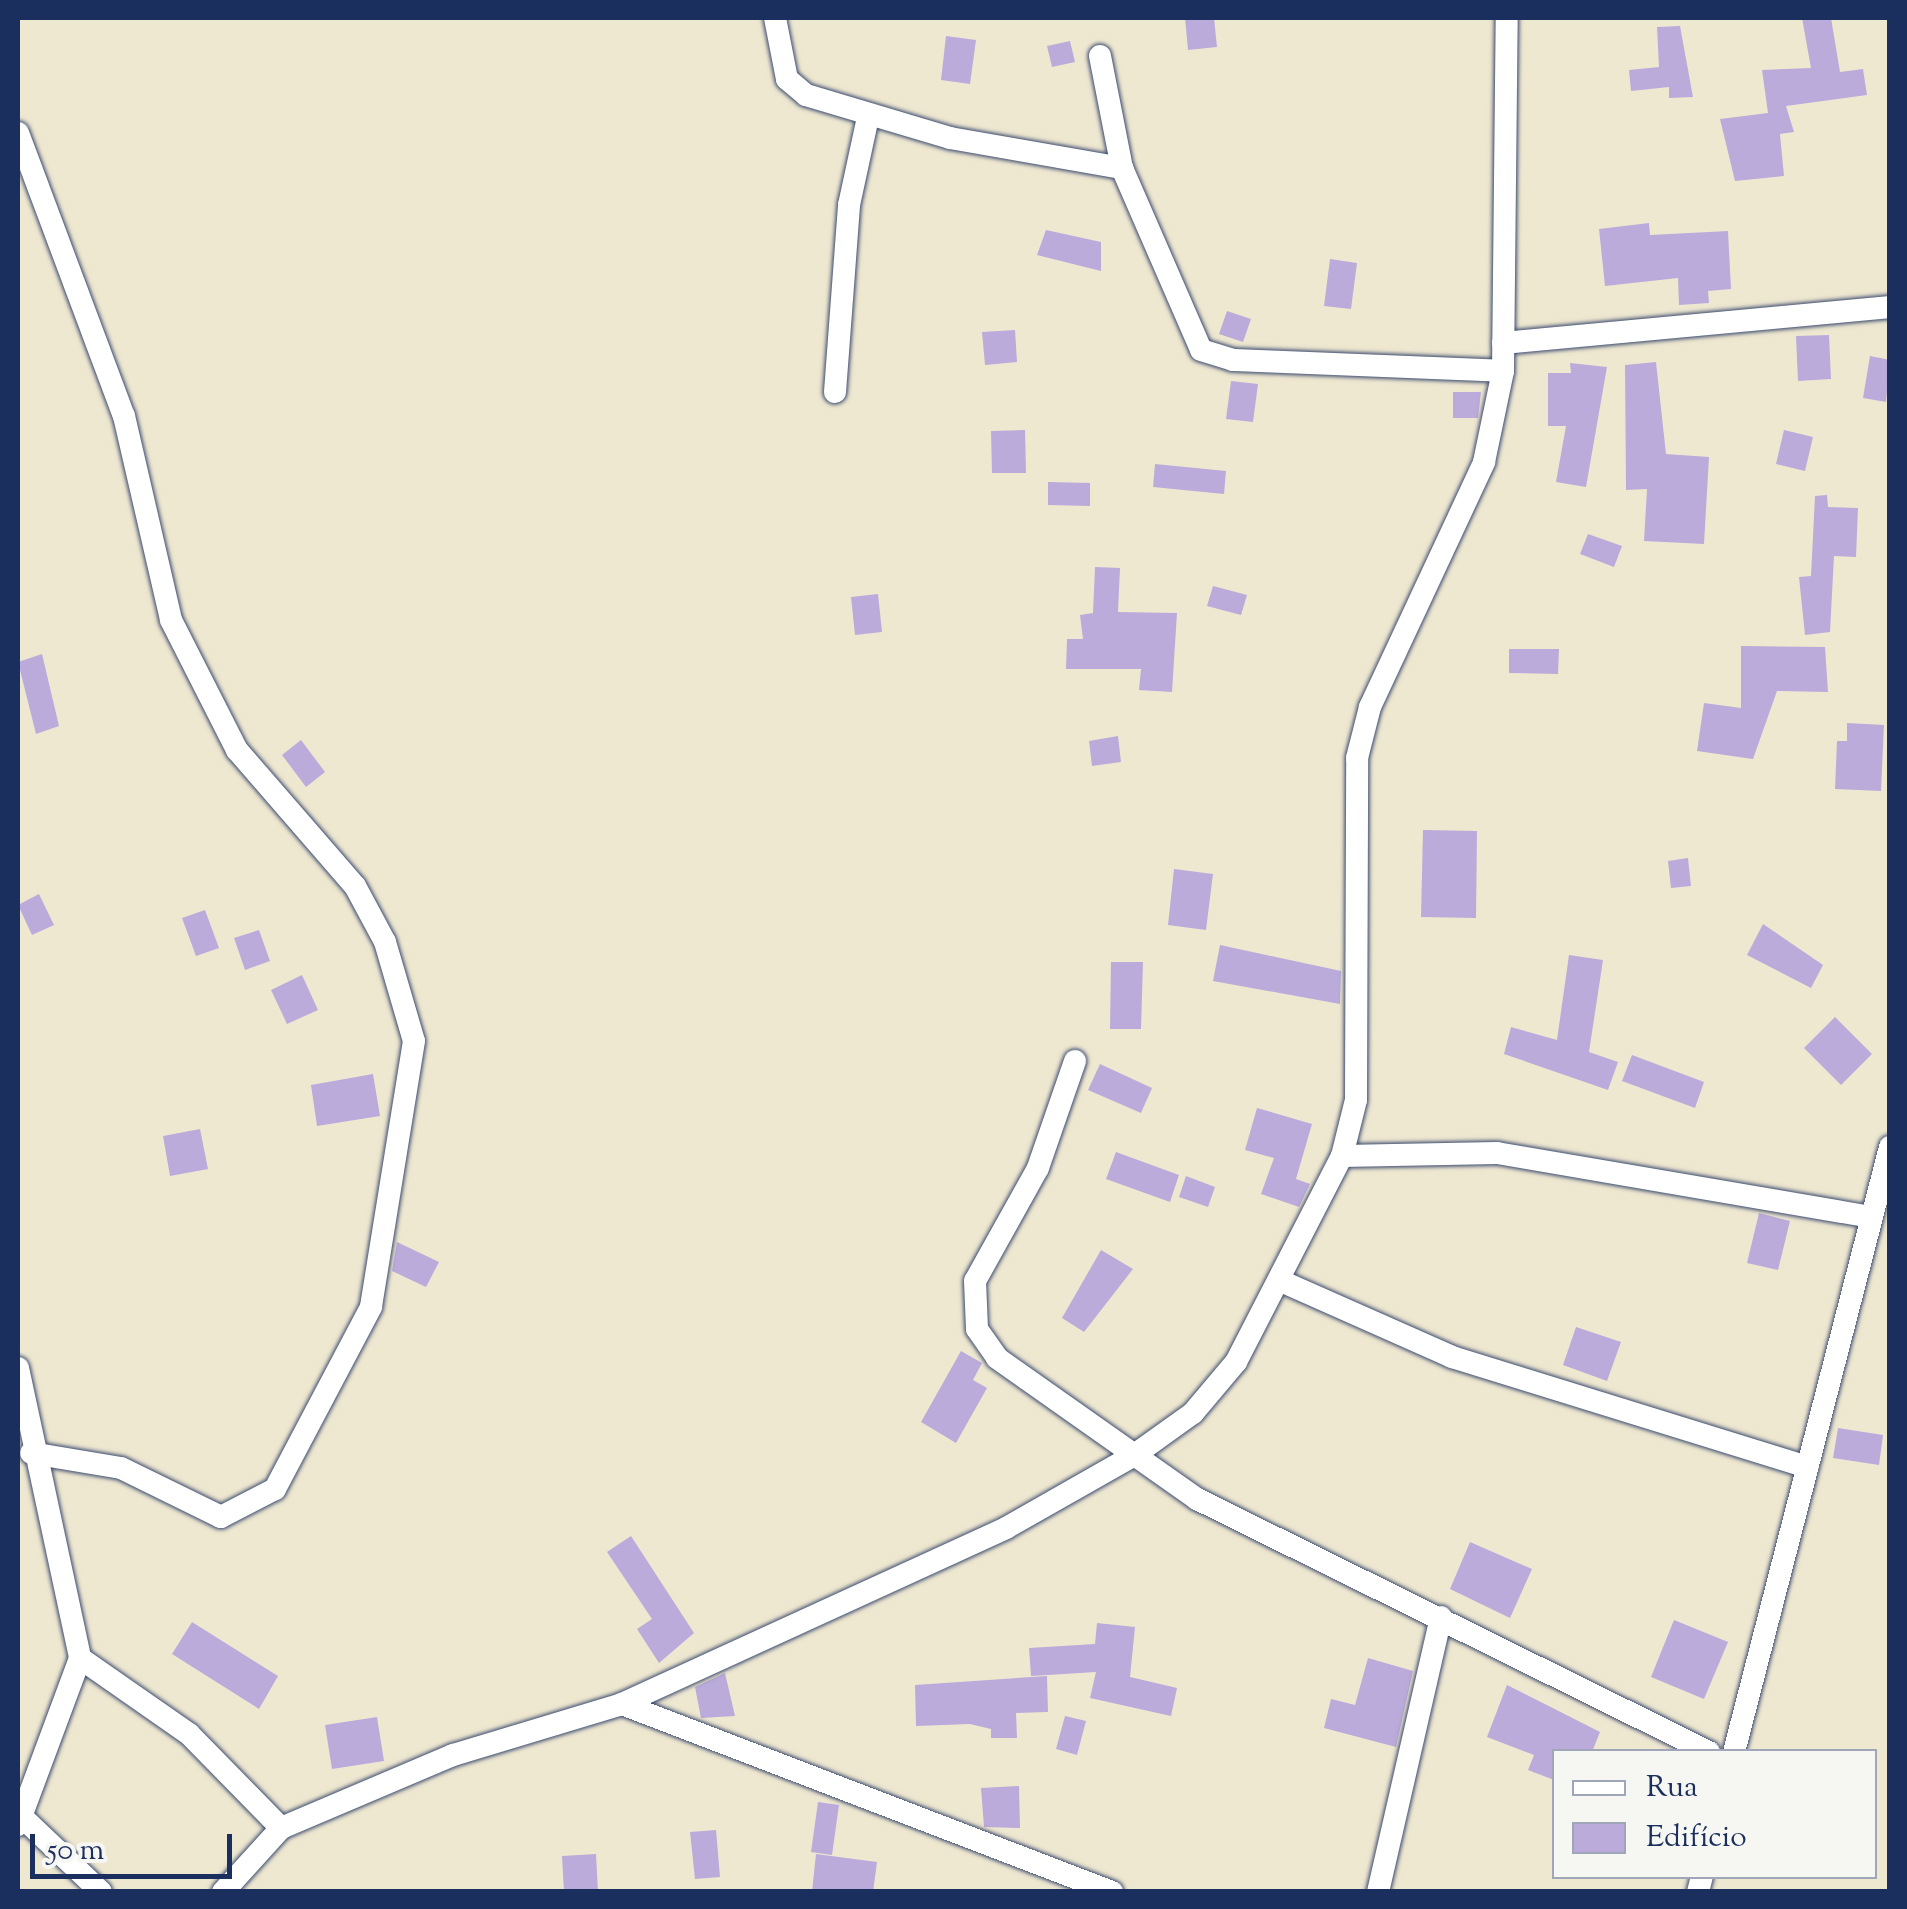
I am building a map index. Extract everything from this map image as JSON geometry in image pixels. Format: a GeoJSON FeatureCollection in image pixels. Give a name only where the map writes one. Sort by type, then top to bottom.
{"type":"FeatureCollection","features":[{"type":"Feature","properties":{"kind":"street"},"geometry":{"type":"LineString","coordinates":[[776,18],[793,88],[868,117],[1071,166],[1122,168]]}},
{"type":"Feature","properties":{"kind":"street"},"geometry":{"type":"LineString","coordinates":[[222,1892],[281,1828],[453,1755],[622,1704],[1006,1528],[1133,1456],[1192,1413],[1283,1282],[1342,1156],[1360,1045],[1357,758],[1370,707],[1484,462],[1503,371],[1507,18]]}},
{"type":"Feature","properties":{"kind":"street"},"geometry":{"type":"LineString","coordinates":[[1100,56],[1122,168],[1196,343],[1209,355],[1503,371]]}},
{"type":"Feature","properties":{"kind":"street"},"geometry":{"type":"LineString","coordinates":[[835,392],[849,205],[868,117]]}},
{"type":"Feature","properties":{"kind":"street"},"geometry":{"type":"LineString","coordinates":[[18,133],[124,416],[171,620],[237,750],[355,886],[385,942],[414,1041],[371,1307],[275,1490],[220,1518],[121,1468],[31,1453]]}},
{"type":"Feature","properties":{"kind":"street"},"geometry":{"type":"LineString","coordinates":[[1503,342],[1890,307]]}},
{"type":"Feature","properties":{"kind":"street"},"geometry":{"type":"LineString","coordinates":[[1074,1061],[1038,1168],[975,1281],[973,1309],[998,1358],[1197,1499],[1703,1749]]}},
{"type":"Feature","properties":{"kind":"street"},"geometry":{"type":"LineString","coordinates":[[1735,1749],[1890,1147]]}},
{"type":"Feature","properties":{"kind":"street"},"geometry":{"type":"LineString","coordinates":[[1342,1156],[1497,1152],[1872,1218]]}},
{"type":"Feature","properties":{"kind":"street"},"geometry":{"type":"LineString","coordinates":[[1283,1282],[1452,1357],[1808,1467]]}},
{"type":"Feature","properties":{"kind":"street"},"geometry":{"type":"LineString","coordinates":[[18,1368],[31,1453],[72,1590],[80,1658],[19,1820],[101,1892]]}},
{"type":"Feature","properties":{"kind":"street"},"geometry":{"type":"LineString","coordinates":[[1378,1892],[1441,1617]]}},
{"type":"Feature","properties":{"kind":"street"},"geometry":{"type":"LineString","coordinates":[[80,1658],[189,1734],[281,1828]]}},
{"type":"Feature","properties":{"kind":"street"},"geometry":{"type":"LineString","coordinates":[[622,1704],[1112,1892]]}},
{"type":"Feature","properties":{"kind":"building"},"geometry":{"type":"Polygon","coordinates":[[[1185,18],[1214,18],[1217,47],[1188,50],[1185,18]]]}},
{"type":"Feature","properties":{"kind":"building"},"geometry":{"type":"Polygon","coordinates":[[[1802,18],[1831,18],[1840,72],[1863,69],[1867,95],[1786,106],[1794,132],[1780,134],[1784,176],[1735,181],[1720,119],[1768,113],[1762,70],[1811,68],[1802,18]]]}},
{"type":"Feature","properties":{"kind":"building"},"geometry":{"type":"Polygon","coordinates":[[[1680,26],[1693,97],[1669,98],[1669,87],[1631,91],[1629,70],[1659,67],[1657,27],[1680,26]]]}},
{"type":"Feature","properties":{"kind":"building"},"geometry":{"type":"Polygon","coordinates":[[[946,36],[976,40],[970,84],[941,80],[946,36]]]}},
{"type":"Feature","properties":{"kind":"building"},"geometry":{"type":"Polygon","coordinates":[[[1070,41],[1075,62],[1052,67],[1047,46],[1070,41]]]}},
{"type":"Feature","properties":{"kind":"building"},"geometry":{"type":"Polygon","coordinates":[[[1649,223],[1650,235],[1728,231],[1731,289],[1708,291],[1709,303],[1679,305],[1678,278],[1605,286],[1599,229],[1649,223]]]}},
{"type":"Feature","properties":{"kind":"building"},"geometry":{"type":"Polygon","coordinates":[[[1046,230],[1101,242],[1101,271],[1037,255],[1046,230]]]}},
{"type":"Feature","properties":{"kind":"building"},"geometry":{"type":"Polygon","coordinates":[[[1330,259],[1357,263],[1351,309],[1324,306],[1330,259]]]}},
{"type":"Feature","properties":{"kind":"building"},"geometry":{"type":"Polygon","coordinates":[[[1227,311],[1251,319],[1243,342],[1219,334],[1227,311]]]}},
{"type":"Feature","properties":{"kind":"building"},"geometry":{"type":"Polygon","coordinates":[[[1015,330],[1017,362],[985,365],[982,332],[1015,330]]]}},
{"type":"Feature","properties":{"kind":"building"},"geometry":{"type":"Polygon","coordinates":[[[1829,335],[1831,379],[1798,381],[1796,336],[1829,335]]]}},
{"type":"Feature","properties":{"kind":"building"},"geometry":{"type":"Polygon","coordinates":[[[1870,356],[1890,360],[1886,402],[1863,398],[1870,356]]]}},
{"type":"Feature","properties":{"kind":"building"},"geometry":{"type":"Polygon","coordinates":[[[1656,362],[1666,454],[1709,457],[1704,544],[1644,541],[1647,489],[1626,490],[1625,365],[1656,362]]]}},
{"type":"Feature","properties":{"kind":"building"},"geometry":{"type":"Polygon","coordinates":[[[1570,363],[1607,367],[1586,487],[1556,482],[1566,426],[1548,426],[1548,373],[1571,373],[1570,363]]]}},
{"type":"Feature","properties":{"kind":"building"},"geometry":{"type":"Polygon","coordinates":[[[1231,381],[1258,384],[1253,422],[1226,419],[1231,381]]]}},
{"type":"Feature","properties":{"kind":"building"},"geometry":{"type":"Polygon","coordinates":[[[1453,392],[1481,392],[1478,418],[1453,418],[1453,392]]]}},
{"type":"Feature","properties":{"kind":"building"},"geometry":{"type":"Polygon","coordinates":[[[1025,430],[1026,473],[992,473],[991,431],[1025,430]]]}},
{"type":"Feature","properties":{"kind":"building"},"geometry":{"type":"Polygon","coordinates":[[[1784,430],[1813,437],[1805,471],[1776,464],[1784,430]]]}},
{"type":"Feature","properties":{"kind":"building"},"geometry":{"type":"Polygon","coordinates":[[[1155,464],[1226,471],[1224,494],[1153,487],[1155,464]]]}},
{"type":"Feature","properties":{"kind":"building"},"geometry":{"type":"Polygon","coordinates":[[[1048,482],[1090,483],[1090,506],[1048,505],[1048,482]]]}},
{"type":"Feature","properties":{"kind":"building"},"geometry":{"type":"Polygon","coordinates":[[[1827,495],[1828,507],[1858,508],[1856,557],[1834,556],[1830,632],[1805,635],[1799,577],[1811,576],[1815,496],[1827,495]]]}},
{"type":"Feature","properties":{"kind":"building"},"geometry":{"type":"Polygon","coordinates":[[[1588,534],[1622,546],[1614,567],[1580,554],[1588,534]]]}},
{"type":"Feature","properties":{"kind":"building"},"geometry":{"type":"Polygon","coordinates":[[[1095,567],[1120,568],[1118,612],[1177,613],[1172,692],[1139,690],[1141,669],[1066,669],[1067,639],[1083,639],[1080,615],[1093,613],[1095,567]]]}},
{"type":"Feature","properties":{"kind":"building"},"geometry":{"type":"Polygon","coordinates":[[[1213,586],[1247,595],[1241,615],[1207,606],[1213,586]]]}},
{"type":"Feature","properties":{"kind":"building"},"geometry":{"type":"Polygon","coordinates":[[[878,594],[882,632],[855,635],[851,597],[878,594]]]}},
{"type":"Feature","properties":{"kind":"building"},"geometry":{"type":"Polygon","coordinates":[[[1741,646],[1825,647],[1828,692],[1777,691],[1753,759],[1697,751],[1704,703],[1741,708],[1741,646]]]}},
{"type":"Feature","properties":{"kind":"building"},"geometry":{"type":"Polygon","coordinates":[[[1509,649],[1559,649],[1558,674],[1509,673],[1509,649]]]}},
{"type":"Feature","properties":{"kind":"building"},"geometry":{"type":"Polygon","coordinates":[[[42,654],[59,726],[36,734],[18,662],[42,654]]]}},
{"type":"Feature","properties":{"kind":"building"},"geometry":{"type":"Polygon","coordinates":[[[1847,723],[1884,725],[1881,791],[1835,789],[1837,741],[1847,741],[1847,723]]]}},
{"type":"Feature","properties":{"kind":"building"},"geometry":{"type":"Polygon","coordinates":[[[1118,736],[1121,762],[1092,766],[1089,741],[1118,736]]]}},
{"type":"Feature","properties":{"kind":"building"},"geometry":{"type":"Polygon","coordinates":[[[301,740],[325,772],[306,787],[282,755],[301,740]]]}},
{"type":"Feature","properties":{"kind":"building"},"geometry":{"type":"Polygon","coordinates":[[[1423,830],[1477,831],[1476,918],[1421,917],[1423,830]]]}},
{"type":"Feature","properties":{"kind":"building"},"geometry":{"type":"Polygon","coordinates":[[[1688,858],[1691,886],[1671,888],[1668,861],[1688,858]]]}},
{"type":"Feature","properties":{"kind":"building"},"geometry":{"type":"Polygon","coordinates":[[[1174,869],[1213,874],[1206,930],[1168,925],[1174,869]]]}},
{"type":"Feature","properties":{"kind":"building"},"geometry":{"type":"Polygon","coordinates":[[[39,894],[54,925],[32,935],[18,905],[39,894]]]}},
{"type":"Feature","properties":{"kind":"building"},"geometry":{"type":"Polygon","coordinates":[[[205,910],[219,948],[196,956],[182,918],[205,910]]]}},
{"type":"Feature","properties":{"kind":"building"},"geometry":{"type":"Polygon","coordinates":[[[1763,924],[1823,965],[1811,988],[1747,955],[1763,924]]]}},
{"type":"Feature","properties":{"kind":"building"},"geometry":{"type":"Polygon","coordinates":[[[259,930],[270,961],[245,970],[234,938],[259,930]]]}},
{"type":"Feature","properties":{"kind":"building"},"geometry":{"type":"Polygon","coordinates":[[[1220,945],[1341,971],[1340,1004],[1213,981],[1220,945]]]}},
{"type":"Feature","properties":{"kind":"building"},"geometry":{"type":"Polygon","coordinates":[[[1569,955],[1603,960],[1589,1052],[1618,1062],[1608,1090],[1504,1054],[1511,1027],[1557,1040],[1569,955]]]}},
{"type":"Feature","properties":{"kind":"building"},"geometry":{"type":"Polygon","coordinates":[[[1111,962],[1143,962],[1141,1029],[1110,1029],[1111,962]]]}},
{"type":"Feature","properties":{"kind":"building"},"geometry":{"type":"Polygon","coordinates":[[[302,975],[318,1010],[287,1024],[271,990],[302,975]]]}},
{"type":"Feature","properties":{"kind":"building"},"geometry":{"type":"Polygon","coordinates":[[[1835,1017],[1872,1054],[1841,1085],[1804,1048],[1835,1017]]]}},
{"type":"Feature","properties":{"kind":"building"},"geometry":{"type":"Polygon","coordinates":[[[1632,1055],[1704,1082],[1695,1108],[1622,1081],[1632,1055]]]}},
{"type":"Feature","properties":{"kind":"building"},"geometry":{"type":"Polygon","coordinates":[[[1100,1064],[1152,1088],[1141,1113],[1088,1090],[1100,1064]]]}},
{"type":"Feature","properties":{"kind":"building"},"geometry":{"type":"Polygon","coordinates":[[[373,1074],[380,1116],[317,1126],[311,1085],[373,1074]]]}},
{"type":"Feature","properties":{"kind":"building"},"geometry":{"type":"Polygon","coordinates":[[[1257,1108],[1312,1124],[1296,1179],[1310,1184],[1299,1207],[1261,1194],[1274,1158],[1245,1150],[1257,1108]]]}},
{"type":"Feature","properties":{"kind":"building"},"geometry":{"type":"Polygon","coordinates":[[[200,1129],[208,1169],[170,1176],[163,1136],[200,1129]]]}},
{"type":"Feature","properties":{"kind":"building"},"geometry":{"type":"Polygon","coordinates":[[[1116,1152],[1179,1175],[1170,1202],[1106,1179],[1116,1152]]]}},
{"type":"Feature","properties":{"kind":"building"},"geometry":{"type":"Polygon","coordinates":[[[1186,1176],[1215,1187],[1208,1207],[1179,1197],[1186,1176]]]}},
{"type":"Feature","properties":{"kind":"building"},"geometry":{"type":"Polygon","coordinates":[[[1759,1213],[1790,1221],[1778,1270],[1747,1263],[1759,1213]]]}},
{"type":"Feature","properties":{"kind":"building"},"geometry":{"type":"Polygon","coordinates":[[[397,1242],[439,1262],[426,1287],[392,1271],[397,1242]]]}},
{"type":"Feature","properties":{"kind":"building"},"geometry":{"type":"Polygon","coordinates":[[[1101,1250],[1133,1269],[1084,1332],[1062,1318],[1101,1250]]]}},
{"type":"Feature","properties":{"kind":"building"},"geometry":{"type":"Polygon","coordinates":[[[1576,1327],[1621,1342],[1607,1381],[1563,1365],[1576,1327]]]}},
{"type":"Feature","properties":{"kind":"building"},"geometry":{"type":"Polygon","coordinates":[[[961,1351],[982,1363],[973,1380],[987,1388],[956,1443],[921,1422],[961,1351]]]}},
{"type":"Feature","properties":{"kind":"building"},"geometry":{"type":"Polygon","coordinates":[[[1838,1428],[1883,1435],[1879,1465],[1833,1458],[1838,1428]]]}},
{"type":"Feature","properties":{"kind":"building"},"geometry":{"type":"Polygon","coordinates":[[[631,1536],[694,1633],[659,1663],[637,1629],[652,1619],[607,1552],[631,1536]]]}},
{"type":"Feature","properties":{"kind":"building"},"geometry":{"type":"Polygon","coordinates":[[[1470,1542],[1532,1569],[1510,1618],[1450,1589],[1470,1542]]]}},
{"type":"Feature","properties":{"kind":"building"},"geometry":{"type":"Polygon","coordinates":[[[1674,1620],[1728,1642],[1704,1699],[1651,1677],[1674,1620]]]}},
{"type":"Feature","properties":{"kind":"building"},"geometry":{"type":"Polygon","coordinates":[[[192,1622],[278,1676],[259,1709],[172,1654],[192,1622]]]}},
{"type":"Feature","properties":{"kind":"building"},"geometry":{"type":"Polygon","coordinates":[[[1097,1623],[1135,1627],[1130,1677],[1177,1688],[1171,1716],[1090,1698],[1096,1672],[1031,1676],[1029,1648],[1095,1644],[1097,1623]]]}},
{"type":"Feature","properties":{"kind":"building"},"geometry":{"type":"Polygon","coordinates":[[[1368,1658],[1413,1671],[1396,1747],[1324,1728],[1331,1699],[1355,1705],[1368,1658]]]}},
{"type":"Feature","properties":{"kind":"building"},"geometry":{"type":"Polygon","coordinates":[[[725,1673],[735,1716],[701,1718],[695,1687],[725,1673]]]}},
{"type":"Feature","properties":{"kind":"building"},"geometry":{"type":"Polygon","coordinates":[[[1047,1676],[1048,1712],[1016,1713],[1017,1738],[991,1738],[991,1729],[970,1724],[916,1726],[915,1685],[1047,1676]]]}},
{"type":"Feature","properties":{"kind":"building"},"geometry":{"type":"Polygon","coordinates":[[[1507,1685],[1600,1732],[1593,1749],[1552,1749],[1552,1779],[1528,1770],[1534,1755],[1487,1737],[1507,1685]]]}},
{"type":"Feature","properties":{"kind":"building"},"geometry":{"type":"Polygon","coordinates":[[[1065,1716],[1086,1721],[1077,1755],[1056,1749],[1065,1716]]]}},
{"type":"Feature","properties":{"kind":"building"},"geometry":{"type":"Polygon","coordinates":[[[377,1717],[384,1761],[332,1769],[325,1725],[377,1717]]]}},
{"type":"Feature","properties":{"kind":"building"},"geometry":{"type":"Polygon","coordinates":[[[1019,1786],[1020,1828],[984,1827],[981,1788],[1019,1786]]]}},
{"type":"Feature","properties":{"kind":"building"},"geometry":{"type":"Polygon","coordinates":[[[818,1802],[839,1805],[832,1855],[811,1852],[818,1802]]]}},
{"type":"Feature","properties":{"kind":"building"},"geometry":{"type":"Polygon","coordinates":[[[716,1830],[720,1877],[695,1879],[690,1832],[716,1830]]]}},
{"type":"Feature","properties":{"kind":"building"},"geometry":{"type":"Polygon","coordinates":[[[596,1854],[598,1892],[564,1892],[562,1856],[596,1854]]]}},
{"type":"Feature","properties":{"kind":"building"},"geometry":{"type":"Polygon","coordinates":[[[816,1854],[877,1862],[873,1892],[812,1892],[816,1854]]]}}]}
